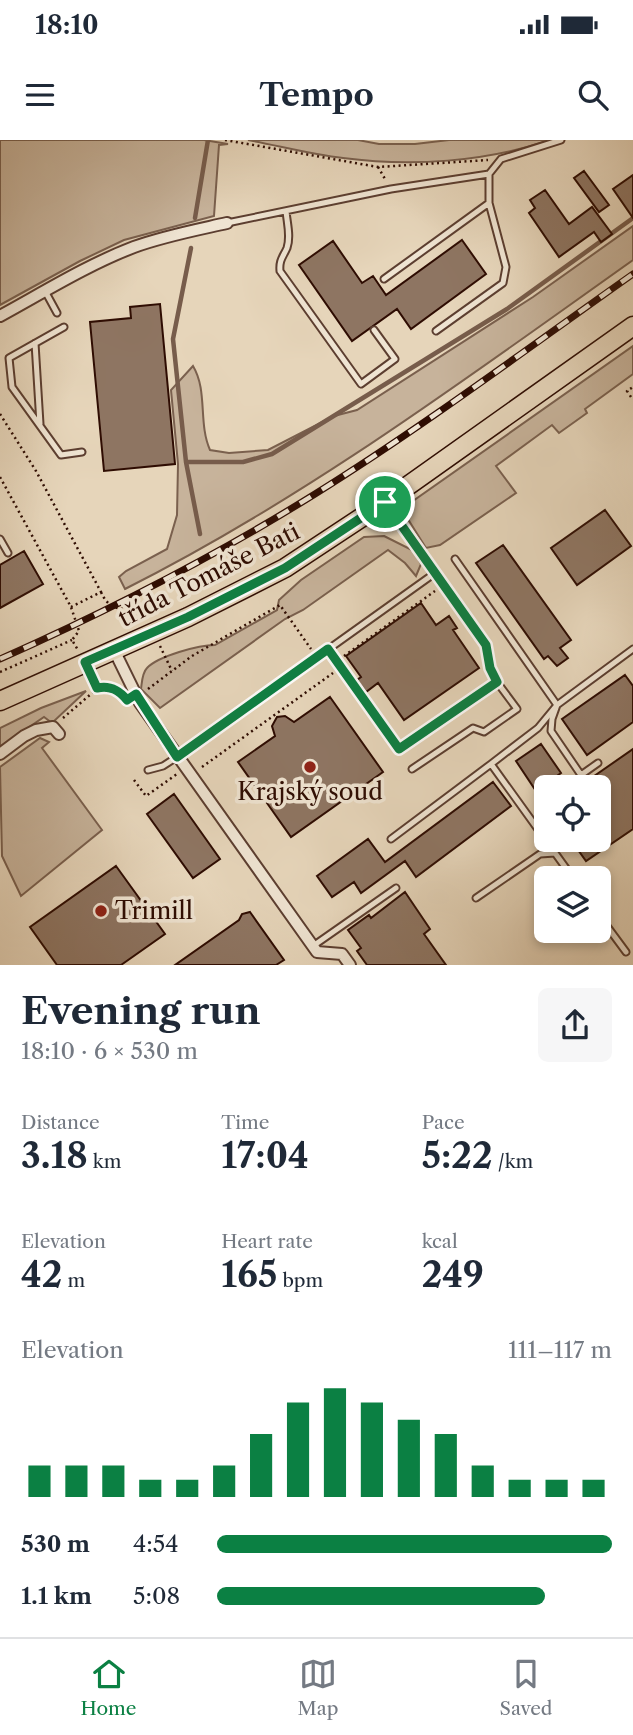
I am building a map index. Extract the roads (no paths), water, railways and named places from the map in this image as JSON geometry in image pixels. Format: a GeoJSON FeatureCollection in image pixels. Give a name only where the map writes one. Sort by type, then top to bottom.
{"type":"FeatureCollection","features":[{"type":"Feature","properties":{"kind":"main road","name":"třída Tomáše Bati"},"geometry":{"type":"LineString","coordinates":[[0,701],[285,568],[385,502],[633,326]]}},
{"type":"Feature","properties":{"kind":"street"},"geometry":{"type":"LineString","coordinates":[[0,316],[86,268],[131,248],[227,223]]}},
{"type":"Feature","properties":{"kind":"street"},"geometry":{"type":"LineString","coordinates":[[114,650],[136,694],[177,757],[315,949],[342,954],[350,965]]}},
{"type":"Feature","properties":{"kind":"street"},"geometry":{"type":"LineString","coordinates":[[0,754],[36,730],[56,730]]}},
{"type":"Feature","properties":{"kind":"lane"},"geometry":{"type":"LineString","coordinates":[[436,331],[503,283],[506,267],[489,203],[489,174],[501,159],[561,140]]}},
{"type":"Feature","properties":{"kind":"lane"},"geometry":{"type":"LineString","coordinates":[[227,223],[391,189],[489,174]]}},
{"type":"Feature","properties":{"kind":"lane"},"geometry":{"type":"LineString","coordinates":[[384,278],[489,203]]}},
{"type":"Feature","properties":{"kind":"lane"},"geometry":{"type":"LineString","coordinates":[[286,211],[289,236],[279,261],[280,271],[361,384],[395,359],[374,330]]}},
{"type":"Feature","properties":{"kind":"lane"},"geometry":{"type":"LineString","coordinates":[[45,291],[57,313]]}},
{"type":"Feature","properties":{"kind":"lane"},"geometry":{"type":"LineString","coordinates":[[64,327],[9,358],[12,387],[61,455],[82,452]]}},
{"type":"Feature","properties":{"kind":"lane"},"geometry":{"type":"LineString","coordinates":[[35,343],[41,427]]}},
{"type":"Feature","properties":{"kind":"lane"},"geometry":{"type":"LineString","coordinates":[[385,502],[486,645],[490,668],[517,709],[484,732],[473,728],[412,769]]}},
{"type":"Feature","properties":{"kind":"lane"},"geometry":{"type":"LineString","coordinates":[[0,539],[8,552]]}},
{"type":"Feature","properties":{"kind":"lane"},"geometry":{"type":"LineString","coordinates":[[455,559],[557,705]]}},
{"type":"Feature","properties":{"kind":"lane"},"geometry":{"type":"LineString","coordinates":[[148,770],[163,766],[177,757],[435,573]]}},
{"type":"Feature","properties":{"kind":"lane"},"geometry":{"type":"LineString","coordinates":[[328,649],[399,749],[497,682]]}},
{"type":"Feature","properties":{"kind":"lane"},"geometry":{"type":"LineString","coordinates":[[391,839],[538,728],[557,705],[633,649]]}},
{"type":"Feature","properties":{"kind":"lane"},"geometry":{"type":"LineString","coordinates":[[557,705],[551,732],[581,775],[598,764]]}},
{"type":"Feature","properties":{"kind":"lane"},"geometry":{"type":"LineString","coordinates":[[491,764],[564,866]]}},
{"type":"Feature","properties":{"kind":"lane"},"geometry":{"type":"LineString","coordinates":[[476,898],[540,854],[555,853]]}},
{"type":"Feature","properties":{"kind":"lane"},"geometry":{"type":"LineString","coordinates":[[315,949],[396,888]]}},
{"type":"Feature","properties":{"kind":"lane"},"geometry":{"type":"LineString","coordinates":[[611,932],[626,952]]}},
{"type":"Feature","properties":{"kind":"waterway"},"geometry":{"type":"LineString","coordinates":[[195,218],[208,140]]}},
{"type":"Feature","properties":{"kind":"waterway"},"geometry":{"type":"LineString","coordinates":[[186,462],[243,462],[272,454],[507,309],[633,218]]}},
{"type":"Feature","properties":{"kind":"waterway"},"geometry":{"type":"LineString","coordinates":[[191,248],[173,339],[186,462],[200,534]]}},
{"type":"Feature","properties":{"kind":"railway"},"geometry":{"type":"LineString","coordinates":[[0,659],[160,582],[315,494],[476,386],[633,274]]}},
{"type":"Feature","properties":{"kind":"place","name":"Krajský soud"},"geometry":{"type":"Point","coordinates":[310,767]}},
{"type":"Feature","properties":{"kind":"place","name":"Trimill"},"geometry":{"type":"Point","coordinates":[101,911]}}]}
